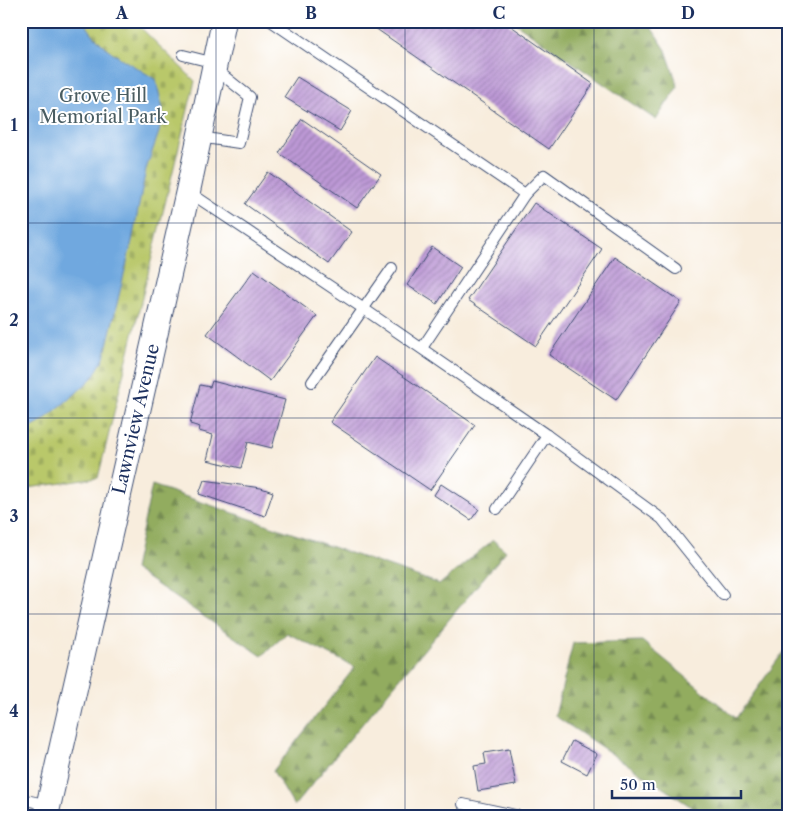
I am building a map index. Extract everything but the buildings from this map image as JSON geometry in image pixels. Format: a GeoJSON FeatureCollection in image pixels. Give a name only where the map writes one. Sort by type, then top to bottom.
{"type":"FeatureCollection","features":[{"type":"Feature","properties":{"kind":"street","name":"Lawnview Avenue"},"geometry":{"type":"LineString","coordinates":[[47,811],[188,191],[224,21]]}},
{"type":"Feature","properties":{"kind":"lane"},"geometry":{"type":"LineString","coordinates":[[271,21],[525,194]]}},
{"type":"Feature","properties":{"kind":"lane"},"geometry":{"type":"LineString","coordinates":[[184,55],[214,66],[250,97],[239,143],[198,137]]}},
{"type":"Feature","properties":{"kind":"lane"},"geometry":{"type":"LineString","coordinates":[[422,348],[525,194],[544,175],[676,269]]}},
{"type":"Feature","properties":{"kind":"lane"},"geometry":{"type":"LineString","coordinates":[[188,191],[422,348],[547,435],[662,519],[723,595]]}},
{"type":"Feature","properties":{"kind":"lane"},"geometry":{"type":"LineString","coordinates":[[312,382],[392,268]]}},
{"type":"Feature","properties":{"kind":"lane"},"geometry":{"type":"LineString","coordinates":[[497,509],[547,435]]}},
{"type":"Feature","properties":{"kind":"lane"},"geometry":{"type":"LineString","coordinates":[[21,799],[47,811]]}},
{"type":"Feature","properties":{"kind":"lane"},"geometry":{"type":"LineString","coordinates":[[463,804],[520,816]]}},
{"type":"Feature","properties":{"kind":"green space","name":"Grove Hill Memorial Park"},"geometry":{"type":"Polygon","coordinates":[[[21,21],[134,21],[195,81],[98,478],[21,489],[21,21]]]}},
{"type":"Feature","properties":{"kind":"green space"},"geometry":{"type":"Polygon","coordinates":[[[512,21],[647,21],[666,50],[678,86],[656,120],[512,21]]]}},
{"type":"Feature","properties":{"kind":"green space"},"geometry":{"type":"Polygon","coordinates":[[[152,485],[440,584],[493,540],[506,551],[294,806],[273,771],[355,667],[287,633],[262,656],[134,569],[152,485]]]}},
{"type":"Feature","properties":{"kind":"green space"},"geometry":{"type":"Polygon","coordinates":[[[642,641],[736,718],[789,644],[789,816],[705,816],[555,716],[573,643],[642,641]]]}},
{"type":"Feature","properties":{"kind":"water","name":"Grove Hill Memorial Park"},"geometry":{"type":"Polygon","coordinates":[[[21,21],[84,21],[91,32],[107,48],[156,80],[163,110],[159,132],[146,169],[132,241],[104,358],[93,377],[75,394],[40,423],[21,433],[21,21]]]}}]}
